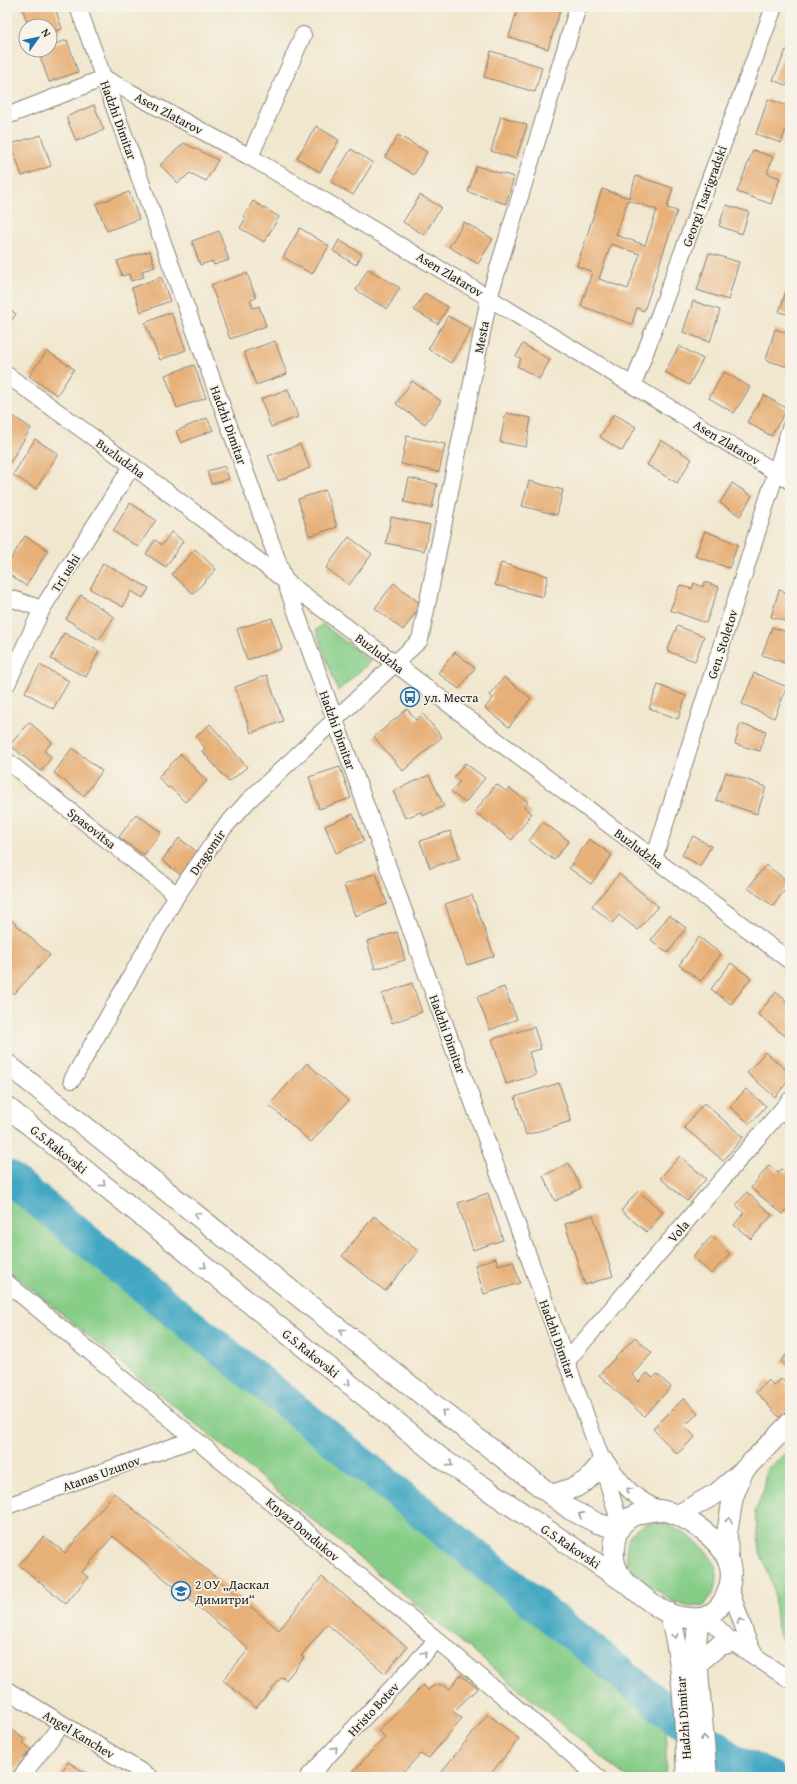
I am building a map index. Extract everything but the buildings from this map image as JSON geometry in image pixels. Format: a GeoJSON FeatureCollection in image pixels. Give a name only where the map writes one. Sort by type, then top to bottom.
{"type":"FeatureCollection","features":[{"type":"Feature","properties":{"kind":"street","name":"Hadzhi Dimitar"},"geometry":{"type":"LineString","coordinates":[[78,7],[601,1457]]}},
{"type":"Feature","properties":{"kind":"street","name":"Mesta"},"geometry":{"type":"LineString","coordinates":[[394,664],[420,640],[490,298],[578,7]]}},
{"type":"Feature","properties":{"kind":"street","name":"Georgi Tsarigradski"},"geometry":{"type":"LineString","coordinates":[[633,385],[774,7]]}},
{"type":"Feature","properties":{"kind":"street"},"geometry":{"type":"LineString","coordinates":[[250,157],[303,35]]}},
{"type":"Feature","properties":{"kind":"street"},"geometry":{"type":"LineString","coordinates":[[7,116],[104,78]]}},
{"type":"Feature","properties":{"kind":"street","name":"Asen Zlatarov"},"geometry":{"type":"LineString","coordinates":[[104,78],[250,157],[490,298],[790,481]]}},
{"type":"Feature","properties":{"kind":"street","name":"Buzludzha"},"geometry":{"type":"LineString","coordinates":[[7,375],[132,466],[790,961]]}},
{"type":"Feature","properties":{"kind":"street","name":"Gen. Stoletov"},"geometry":{"type":"LineString","coordinates":[[654,859],[790,428]]}},
{"type":"Feature","properties":{"kind":"street","name":"Tri ushi"},"geometry":{"type":"LineString","coordinates":[[7,684],[42,609],[132,466]]}},
{"type":"Feature","properties":{"kind":"street"},"geometry":{"type":"LineString","coordinates":[[7,597],[42,609]]}},
{"type":"Feature","properties":{"kind":"street","name":"Dragomir"},"geometry":{"type":"LineString","coordinates":[[72,1080],[177,895],[222,830],[248,801],[394,664]]}},
{"type":"Feature","properties":{"kind":"street","name":"Spasovitsa"},"geometry":{"type":"LineString","coordinates":[[7,761],[177,895]]}},
{"type":"Feature","properties":{"kind":"street"},"geometry":{"type":"LineString","coordinates":[[7,1064],[460,1425],[571,1510],[597,1523],[618,1527],[636,1515],[670,1513],[717,1493],[744,1470],[790,1423]]}},
{"type":"Feature","properties":{"kind":"street","name":"Vola"},"geometry":{"type":"LineString","coordinates":[[566,1362],[790,1100]]}},
{"type":"Feature","properties":{"kind":"street","name":"G.S.Rakovski"},"geometry":{"type":"LineString","coordinates":[[7,1107],[440,1458],[626,1584]]}},
{"type":"Feature","properties":{"kind":"street","name":"Knyaz Dondukov"},"geometry":{"type":"LineString","coordinates":[[7,1283],[437,1640],[598,1777]]}},
{"type":"Feature","properties":{"kind":"street","name":"Atanas Uzunov"},"geometry":{"type":"LineString","coordinates":[[7,1506],[194,1439]]}},
{"type":"Feature","properties":{"kind":"street"},"geometry":{"type":"LineString","coordinates":[[552,1495],[576,1487],[587,1480],[601,1457]]}},
{"type":"Feature","properties":{"kind":"street"},"geometry":{"type":"LineString","coordinates":[[601,1457],[627,1490],[644,1503],[670,1513],[704,1532],[728,1559]]}},
{"type":"Feature","properties":{"kind":"street"},"geometry":{"type":"LineString","coordinates":[[601,1457],[618,1527],[614,1540],[613,1558],[620,1575],[626,1584],[669,1613],[689,1619],[705,1617],[720,1606],[725,1599],[731,1578],[728,1559],[727,1533],[733,1497],[744,1470]]}},
{"type":"Feature","properties":{"kind":"street"},"geometry":{"type":"LineString","coordinates":[[729,1585],[745,1634],[756,1656]]}},
{"type":"Feature","properties":{"kind":"street","name":"Hadzhi Dimitar"},"geometry":{"type":"LineString","coordinates":[[669,1613],[679,1658],[687,1777]]}},
{"type":"Feature","properties":{"kind":"street","name":"Hadzhi Dimitar"},"geometry":{"type":"LineString","coordinates":[[705,1617],[697,1632],[696,1648],[699,1662],[707,1777]]}},
{"type":"Feature","properties":{"kind":"street"},"geometry":{"type":"LineString","coordinates":[[705,1617],[732,1642],[756,1656],[790,1680]]}},
{"type":"Feature","properties":{"kind":"street","name":"Hristo Botev"},"geometry":{"type":"LineString","coordinates":[[308,1777],[437,1640]]}},
{"type":"Feature","properties":{"kind":"street"},"geometry":{"type":"LineString","coordinates":[[699,1662],[718,1646],[732,1642]]}},
{"type":"Feature","properties":{"kind":"street","name":"Angel Kanchev"},"geometry":{"type":"LineString","coordinates":[[7,1690],[150,1777]]}},
{"type":"Feature","properties":{"kind":"street"},"geometry":{"type":"LineString","coordinates":[[21,1777],[62,1724]]}},
{"type":"Feature","properties":{"kind":"green space"},"geometry":{"type":"Polygon","coordinates":[[[322,624],[371,661],[338,691],[316,630],[322,624]]]}},
{"type":"Feature","properties":{"kind":"green space"},"geometry":{"type":"Polygon","coordinates":[[[7,1175],[666,1710],[666,1777],[626,1777],[7,1269],[7,1175]]]}},
{"type":"Feature","properties":{"kind":"green space"},"geometry":{"type":"Polygon","coordinates":[[[790,1450],[790,1651],[784,1646],[777,1629],[773,1586],[760,1552],[755,1512],[763,1491],[766,1470],[790,1450]]]}},
{"type":"Feature","properties":{"kind":"green space"},"geometry":{"type":"Polygon","coordinates":[[[660,1523],[669,1526],[689,1537],[706,1552],[713,1561],[717,1580],[715,1587],[705,1605],[690,1607],[674,1602],[635,1575],[627,1561],[626,1551],[629,1536],[646,1524],[660,1523]]]}},
{"type":"Feature","properties":{"kind":"waterway"},"geometry":{"type":"LineString","coordinates":[[7,1176],[666,1710],[735,1761],[770,1777]]}},
{"type":"Feature","properties":{"kind":"place","name":"ул. Места"},"geometry":{"type":"Point","coordinates":[410,697]}},
{"type":"Feature","properties":{"kind":"place","name":"2 ОУ „Даскал Димитри“"},"geometry":{"type":"Point","coordinates":[181,1591]}}]}
